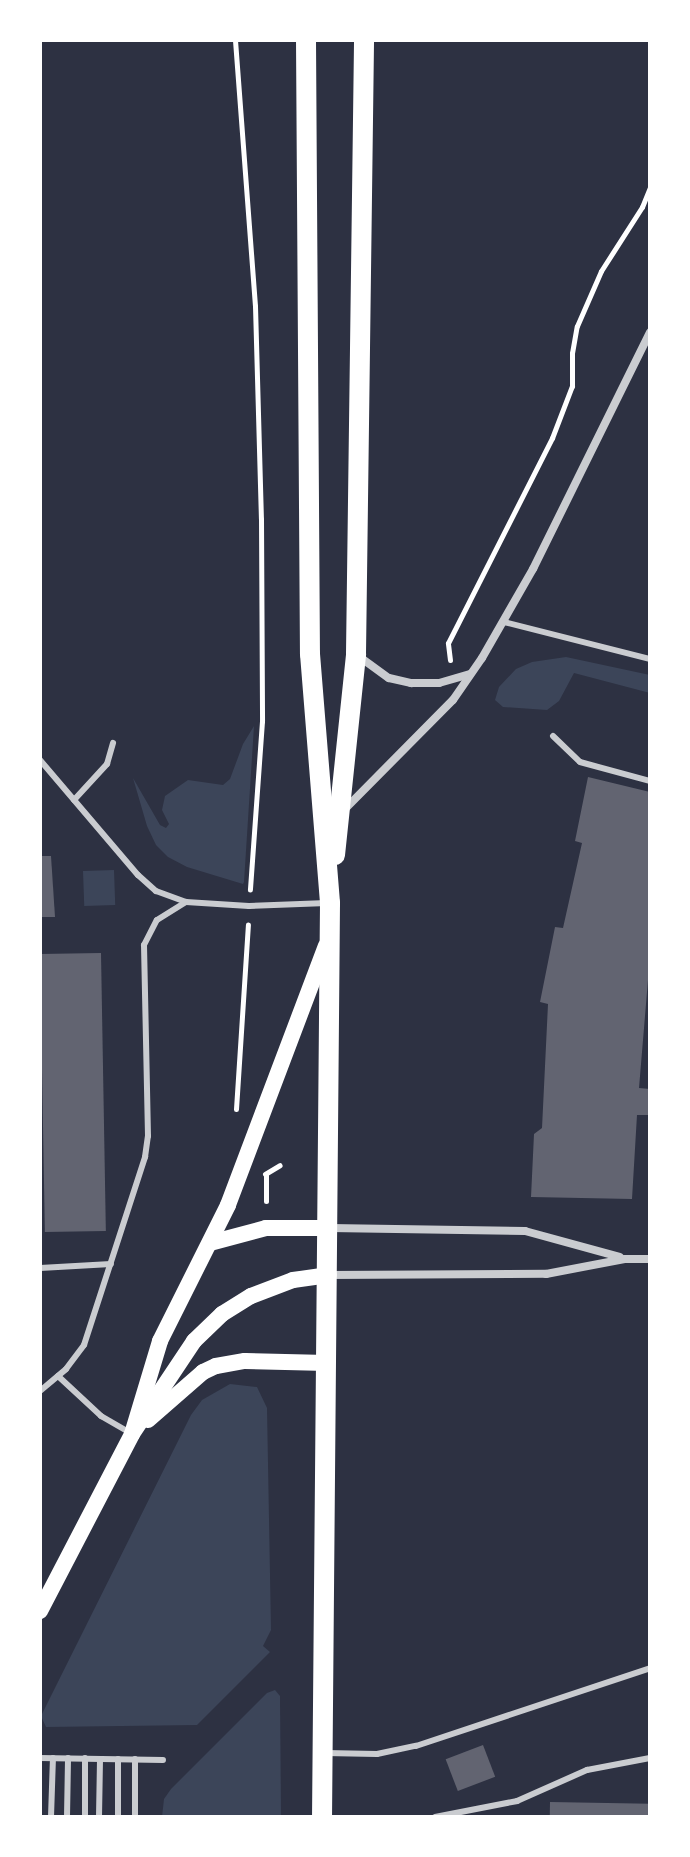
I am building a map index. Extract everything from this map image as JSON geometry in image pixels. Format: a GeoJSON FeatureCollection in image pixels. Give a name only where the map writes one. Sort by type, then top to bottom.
{"type":"FeatureCollection","features":[{"type":"Feature","properties":{"kind":"main road"},"geometry":{"type":"LineString","coordinates":[[306,40],[310,654],[330,903]]}},
{"type":"Feature","properties":{"kind":"main road"},"geometry":{"type":"LineString","coordinates":[[322,1817],[329,1275],[329,937],[356,654],[364,40]]}},
{"type":"Feature","properties":{"kind":"main road"},"geometry":{"type":"LineString","coordinates":[[132,1434],[160,1341],[210,1243],[329,937]]}},
{"type":"Feature","properties":{"kind":"main road"},"geometry":{"type":"LineString","coordinates":[[210,1243],[266,1228],[329,1228]]}},
{"type":"Feature","properties":{"kind":"main road"},"geometry":{"type":"LineString","coordinates":[[40,1611],[132,1434],[181,1358],[208,1326],[244,1300],[276,1285],[329,1275]]}},
{"type":"Feature","properties":{"kind":"main road"},"geometry":{"type":"LineString","coordinates":[[132,1434],[203,1372],[216,1366],[245,1361],[327,1363]]}},
{"type":"Feature","properties":{"kind":"street"},"geometry":{"type":"LineString","coordinates":[[339,814],[434,719],[471,674],[504,622],[650,332]]}},
{"type":"Feature","properties":{"kind":"street"},"geometry":{"type":"LineString","coordinates":[[356,654],[389,678],[411,683],[439,683],[471,674]]}},
{"type":"Feature","properties":{"kind":"street"},"geometry":{"type":"LineString","coordinates":[[329,1228],[525,1231],[625,1259]]}},
{"type":"Feature","properties":{"kind":"street"},"geometry":{"type":"LineString","coordinates":[[329,1275],[546,1274],[625,1259],[650,1259]]}},
{"type":"Feature","properties":{"kind":"lane"},"geometry":{"type":"LineString","coordinates":[[504,622],[650,659]]}},
{"type":"Feature","properties":{"kind":"lane"},"geometry":{"type":"LineString","coordinates":[[553,736],[580,762],[650,781]]}},
{"type":"Feature","properties":{"kind":"lane"},"geometry":{"type":"LineString","coordinates":[[74,800],[107,764],[113,743]]}},
{"type":"Feature","properties":{"kind":"lane"},"geometry":{"type":"LineString","coordinates":[[40,760],[146,884],[186,902],[249,906],[330,903]]}},
{"type":"Feature","properties":{"kind":"lane"},"geometry":{"type":"LineString","coordinates":[[40,1391],[58,1376],[84,1345],[111,1264],[148,1136],[144,945],[157,920],[186,902]]}},
{"type":"Feature","properties":{"kind":"lane"},"geometry":{"type":"LineString","coordinates":[[40,1268],[111,1264]]}},
{"type":"Feature","properties":{"kind":"lane"},"geometry":{"type":"LineString","coordinates":[[58,1376],[101,1416],[132,1434]]}},
{"type":"Feature","properties":{"kind":"lane"},"geometry":{"type":"LineString","coordinates":[[322,1753],[377,1754],[416,1746],[650,1668]]}},
{"type":"Feature","properties":{"kind":"lane"},"geometry":{"type":"LineString","coordinates":[[40,1758],[163,1760]]}},
{"type":"Feature","properties":{"kind":"lane"},"geometry":{"type":"LineString","coordinates":[[51,1817],[53,1758]]}},
{"type":"Feature","properties":{"kind":"lane"},"geometry":{"type":"LineString","coordinates":[[67,1817],[68,1758]]}},
{"type":"Feature","properties":{"kind":"lane"},"geometry":{"type":"LineString","coordinates":[[85,1758],[85,1817]]}},
{"type":"Feature","properties":{"kind":"lane"},"geometry":{"type":"LineString","coordinates":[[435,1817],[517,1801],[587,1770],[650,1758]]}},
{"type":"Feature","properties":{"kind":"lane"},"geometry":{"type":"LineString","coordinates":[[99,1817],[100,1759]]}},
{"type":"Feature","properties":{"kind":"lane"},"geometry":{"type":"LineString","coordinates":[[118,1759],[118,1817]]}},
{"type":"Feature","properties":{"kind":"lane"},"geometry":{"type":"LineString","coordinates":[[135,1759],[135,1817]]}},
{"type":"Feature","properties":{"kind":"path"},"geometry":{"type":"LineString","coordinates":[[235,40],[255,306],[261,519],[262,721],[236,1111]]}},
{"type":"Feature","properties":{"kind":"path"},"geometry":{"type":"LineString","coordinates":[[471,674],[449,659],[448,643],[543,460],[572,386],[572,353],[577,326],[601,271],[642,207],[650,187]]}},
{"type":"Feature","properties":{"kind":"path"},"geometry":{"type":"LineString","coordinates":[[266,1201],[266,1174],[280,1165]]}},
{"type":"Feature","properties":{"kind":"shaded area"},"geometry":{"type":"Polygon","coordinates":[[[566,657],[650,675],[650,693],[574,673],[559,701],[547,710],[503,707],[495,700],[499,687],[516,669],[532,662],[566,657]]]}},
{"type":"Feature","properties":{"kind":"shaded area"},"geometry":{"type":"Polygon","coordinates":[[[254,726],[243,884],[187,867],[168,857],[156,845],[147,826],[133,778],[160,825],[166,828],[169,824],[162,810],[165,796],[188,780],[223,785],[230,779],[243,744],[254,726]]]}},
{"type":"Feature","properties":{"kind":"shaded area"},"geometry":{"type":"Polygon","coordinates":[[[114,870],[115,905],[84,906],[83,871],[114,870]]]}},
{"type":"Feature","properties":{"kind":"shaded area"},"geometry":{"type":"Polygon","coordinates":[[[230,1384],[257,1387],[267,1408],[271,1630],[263,1646],[270,1652],[197,1725],[46,1727],[41,1716],[191,1415],[202,1400],[230,1384]]]}},
{"type":"Feature","properties":{"kind":"shaded area"},"geometry":{"type":"Polygon","coordinates":[[[275,1690],[280,1696],[281,1817],[162,1817],[164,1799],[171,1789],[267,1693],[275,1690]]]}},
{"type":"Feature","properties":{"kind":"building"},"geometry":{"type":"Polygon","coordinates":[[[588,777],[650,792],[650,956],[639,1088],[650,1089],[650,1115],[637,1115],[632,1199],[531,1197],[534,1134],[542,1128],[548,1004],[540,1002],[555,927],[563,928],[582,843],[575,841],[588,777]]]}},
{"type":"Feature","properties":{"kind":"building"},"geometry":{"type":"Polygon","coordinates":[[[40,856],[51,856],[55,917],[40,917],[40,856]]]}},
{"type":"Feature","properties":{"kind":"building"},"geometry":{"type":"Polygon","coordinates":[[[101,953],[106,1231],[45,1232],[40,954],[101,953]]]}},
{"type":"Feature","properties":{"kind":"building"},"geometry":{"type":"Polygon","coordinates":[[[483,1745],[495,1777],[458,1791],[446,1759],[483,1745]]]}},
{"type":"Feature","properties":{"kind":"building"},"geometry":{"type":"Polygon","coordinates":[[[550,1802],[650,1804],[650,1817],[550,1817],[550,1802]]]}}]}
